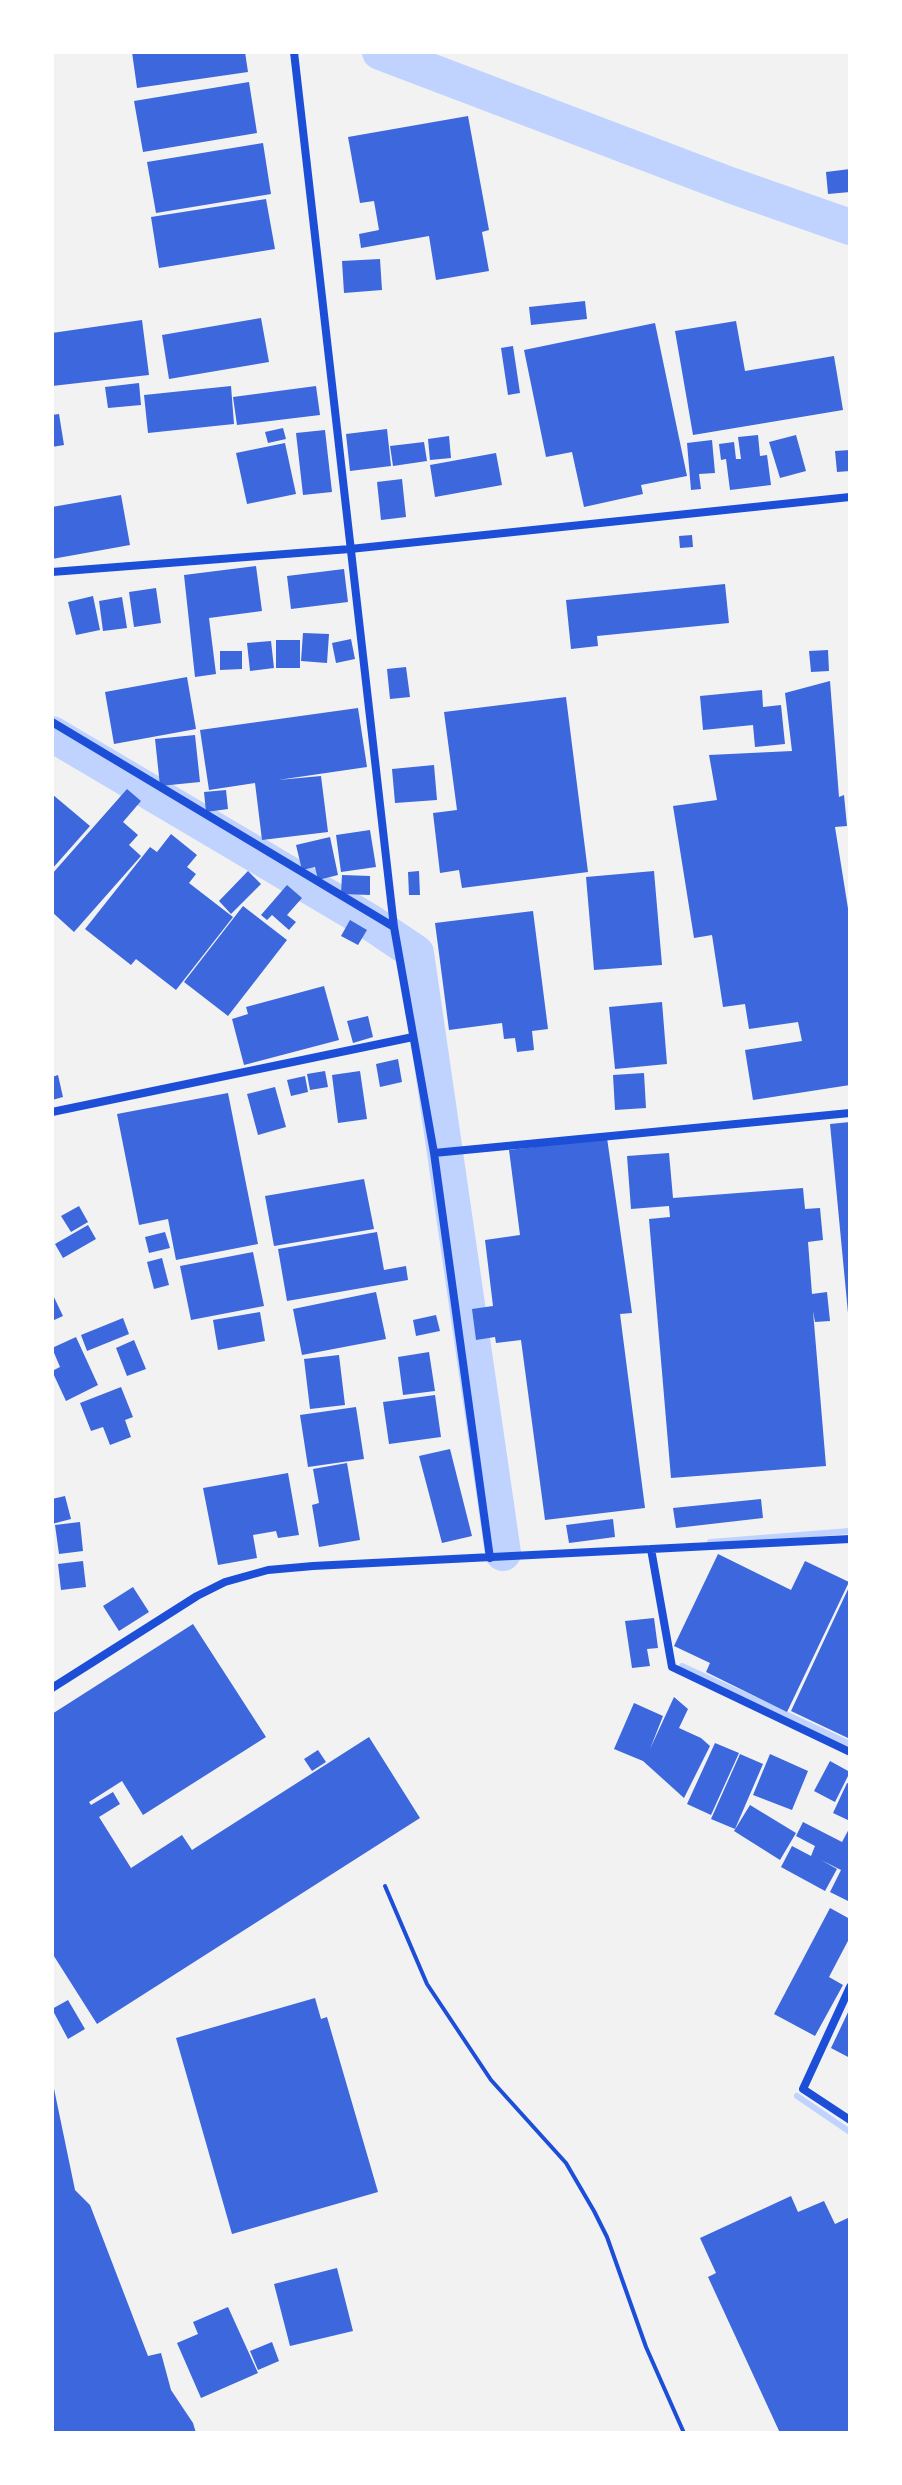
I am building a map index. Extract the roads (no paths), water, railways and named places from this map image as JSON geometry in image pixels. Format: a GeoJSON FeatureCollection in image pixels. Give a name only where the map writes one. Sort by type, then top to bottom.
{"type":"FeatureCollection","features":[{"type":"Feature","properties":{"kind":"street"},"geometry":{"type":"LineString","coordinates":[[294,52],[394,927],[434,1153],[490,1558]]}},
{"type":"Feature","properties":{"kind":"street"},"geometry":{"type":"LineString","coordinates":[[52,572],[350,549],[850,497]]}},
{"type":"Feature","properties":{"kind":"street"},"geometry":{"type":"LineString","coordinates":[[52,722],[394,927]]}},
{"type":"Feature","properties":{"kind":"street"},"geometry":{"type":"LineString","coordinates":[[52,1112],[413,1037]]}},
{"type":"Feature","properties":{"kind":"street"},"geometry":{"type":"LineString","coordinates":[[434,1153],[850,1113]]}},
{"type":"Feature","properties":{"kind":"street"},"geometry":{"type":"LineString","coordinates":[[52,1688],[197,1596],[253,1573],[313,1566],[850,1539]]}},
{"type":"Feature","properties":{"kind":"street"},"geometry":{"type":"LineString","coordinates":[[651,1549],[672,1667],[850,1752]]}},
{"type":"Feature","properties":{"kind":"street"},"geometry":{"type":"LineString","coordinates":[[850,1987],[803,2089],[850,2120]]}},
{"type":"Feature","properties":{"kind":"waterway"},"geometry":{"type":"LineString","coordinates":[[380,52],[730,185],[850,227]]}},
{"type":"Feature","properties":{"kind":"waterway"},"geometry":{"type":"LineString","coordinates":[[52,734],[370,922],[416,953],[503,1553]]}},
{"type":"Feature","properties":{"kind":"waterway"},"geometry":{"type":"LineString","coordinates":[[710,1542],[850,1531]]}},
{"type":"Feature","properties":{"kind":"waterway"},"geometry":{"type":"LineString","coordinates":[[682,1666],[850,1744]]}},
{"type":"Feature","properties":{"kind":"waterway"},"geometry":{"type":"LineString","coordinates":[[797,2096],[850,2132]]}}]}
